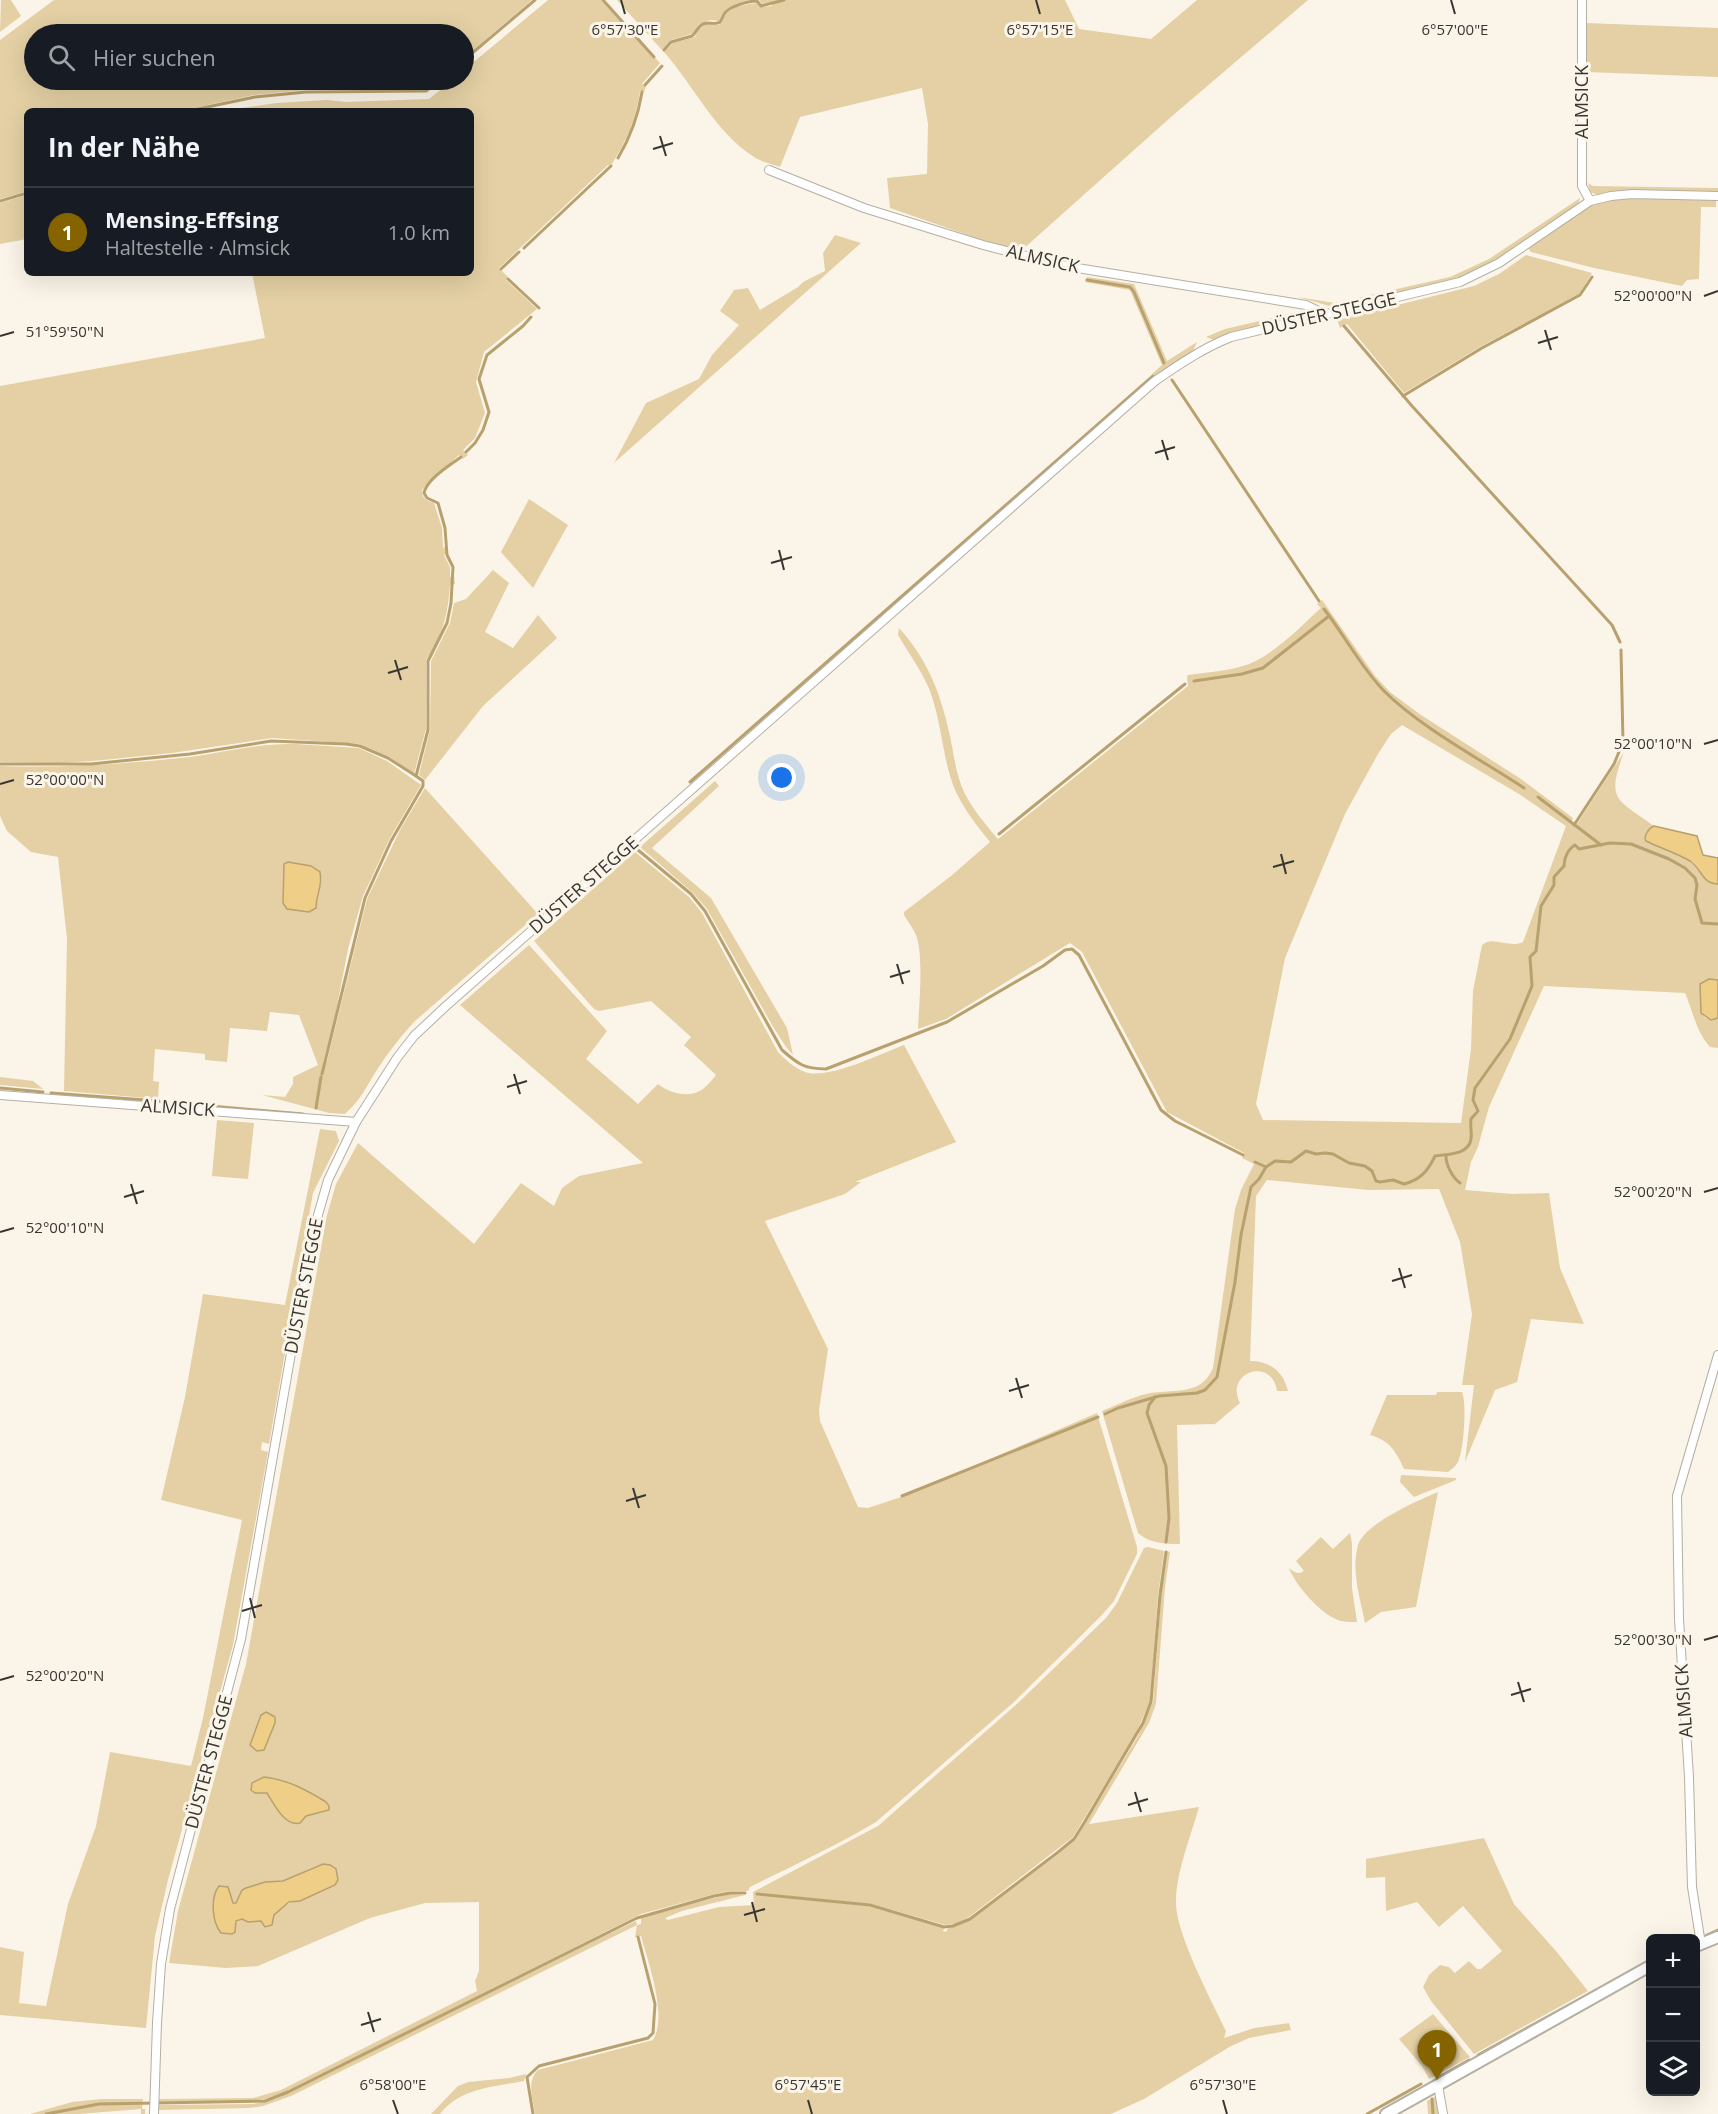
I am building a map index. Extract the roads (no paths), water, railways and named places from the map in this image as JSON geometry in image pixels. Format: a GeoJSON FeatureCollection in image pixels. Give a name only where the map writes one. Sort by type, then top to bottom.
{"type":"FeatureCollection","features":[{"type":"Feature","properties":{"kind":"street","name":"ALMSICK"},"geometry":{"type":"LineString","coordinates":[[1582,0],[1582,186],[1590,201]]}},
{"type":"Feature","properties":{"kind":"street","name":"ALMSICK"},"geometry":{"type":"LineString","coordinates":[[769,170],[864,208],[983,245],[1065,266],[1306,305],[1325,314]]}},
{"type":"Feature","properties":{"kind":"street","name":"DÜSTER STEGGE"},"geometry":{"type":"LineString","coordinates":[[154,2112],[161,1964],[170,1909],[241,1639],[297,1319],[318,1215],[328,1180],[356,1122],[414,1036],[1155,381],[1185,360],[1206,347],[1231,337],[1449,285],[1477,275],[1499,263],[1590,201],[1632,194],[1718,196]]}},
{"type":"Feature","properties":{"kind":"street","name":"ALMSICK"},"geometry":{"type":"LineString","coordinates":[[0,1095],[356,1122]]}},
{"type":"Feature","properties":{"kind":"street","name":"ALMSICK"},"geometry":{"type":"LineString","coordinates":[[1697,1934],[1692,1887],[1689,1777],[1678,1600],[1677,1496],[1718,1356]]}},
{"type":"Feature","properties":{"kind":"street"},"geometry":{"type":"LineString","coordinates":[[1700,1944],[1718,1937]]}},
{"type":"Feature","properties":{"kind":"street"},"geometry":{"type":"LineString","coordinates":[[1386,2114],[1646,1968]]}},
{"type":"Feature","properties":{"kind":"street"},"geometry":{"type":"LineString","coordinates":[[1438,2085],[1443,2114]]}},
{"type":"Feature","properties":{"kind":"waterway"},"geometry":{"type":"LineString","coordinates":[[474,52],[535,0]]}},
{"type":"Feature","properties":{"kind":"waterway"},"geometry":{"type":"LineString","coordinates":[[603,0],[654,57]]}},
{"type":"Feature","properties":{"kind":"waterway"},"geometry":{"type":"LineString","coordinates":[[664,50],[671,42],[692,36],[700,26],[720,22],[727,10],[735,6],[757,1],[761,6],[784,0]]}},
{"type":"Feature","properties":{"kind":"waterway"},"geometry":{"type":"LineString","coordinates":[[645,85],[662,66]]}},
{"type":"Feature","properties":{"kind":"waterway"},"geometry":{"type":"LineString","coordinates":[[202,108],[255,97],[306,92],[427,90]]}},
{"type":"Feature","properties":{"kind":"waterway"},"geometry":{"type":"LineString","coordinates":[[618,158],[633,126],[642,92]]}},
{"type":"Feature","properties":{"kind":"waterway"},"geometry":{"type":"LineString","coordinates":[[524,248],[611,166]]}},
{"type":"Feature","properties":{"kind":"waterway"},"geometry":{"type":"LineString","coordinates":[[0,201],[24,194]]}},
{"type":"Feature","properties":{"kind":"waterway"},"geometry":{"type":"LineString","coordinates":[[501,269],[519,252]]}},
{"type":"Feature","properties":{"kind":"waterway"},"geometry":{"type":"LineString","coordinates":[[1403,396],[1482,348],[1580,295],[1592,277]]}},
{"type":"Feature","properties":{"kind":"waterway"},"geometry":{"type":"LineString","coordinates":[[508,279],[539,308]]}},
{"type":"Feature","properties":{"kind":"waterway"},"geometry":{"type":"LineString","coordinates":[[1087,280],[1130,287],[1164,363]]}},
{"type":"Feature","properties":{"kind":"waterway"},"geometry":{"type":"LineString","coordinates":[[466,452],[483,430],[489,412],[479,379],[487,355],[531,317]]}},
{"type":"Feature","properties":{"kind":"waterway"},"geometry":{"type":"LineString","coordinates":[[1344,326],[1412,406],[1612,625],[1620,642]]}},
{"type":"Feature","properties":{"kind":"waterway"},"geometry":{"type":"LineString","coordinates":[[690,782],[1153,376]]}},
{"type":"Feature","properties":{"kind":"waterway"},"geometry":{"type":"LineString","coordinates":[[1172,380],[1319,601]]}},
{"type":"Feature","properties":{"kind":"waterway"},"geometry":{"type":"LineString","coordinates":[[322,1074],[365,898],[391,841],[423,786],[423,781],[416,776],[428,730],[428,661],[447,623],[451,603],[453,567],[447,555],[445,528],[438,503],[427,498],[424,493],[434,478],[461,457]]}},
{"type":"Feature","properties":{"kind":"waterway"},"geometry":{"type":"LineString","coordinates":[[1324,609],[1367,671],[1384,691],[1433,730],[1524,788]]}},
{"type":"Feature","properties":{"kind":"waterway"},"geometry":{"type":"LineString","coordinates":[[1194,681],[1242,674],[1263,668],[1329,616]]}},
{"type":"Feature","properties":{"kind":"waterway"},"geometry":{"type":"LineString","coordinates":[[1574,825],[1614,764],[1623,742],[1621,650]]}},
{"type":"Feature","properties":{"kind":"waterway"},"geometry":{"type":"LineString","coordinates":[[999,834],[1185,684]]}},
{"type":"Feature","properties":{"kind":"waterway"},"geometry":{"type":"LineString","coordinates":[[0,764],[91,764],[190,754],[271,741],[360,746],[388,758],[416,776]]}},
{"type":"Feature","properties":{"kind":"waterway"},"geometry":{"type":"LineString","coordinates":[[1538,797],[1601,845]]}},
{"type":"Feature","properties":{"kind":"waterway"},"geometry":{"type":"LineString","coordinates":[[1105,1414],[1159,1396],[1197,1393],[1205,1390],[1217,1377],[1251,1187],[1266,1167],[1275,1161],[1291,1162],[1306,1151],[1316,1154],[1325,1153],[1333,1154],[1349,1163],[1365,1166],[1372,1171],[1376,1181],[1393,1180],[1404,1184],[1423,1174],[1435,1156],[1457,1153],[1466,1148],[1471,1139],[1471,1119],[1478,1111],[1473,1100],[1475,1088],[1510,1039],[1532,986],[1530,957],[1536,951],[1541,906],[1554,885],[1554,877],[1564,866],[1567,854],[1575,845],[1579,849],[1610,843],[1631,844],[1669,859],[1685,868],[1695,878],[1697,885],[1695,899],[1702,923],[1718,924]]}},
{"type":"Feature","properties":{"kind":"waterway"},"geometry":{"type":"LineString","coordinates":[[638,850],[691,894],[705,911],[782,1050],[802,1065],[826,1069],[947,1022],[1043,966],[1065,950],[1072,949],[1079,955],[1161,1110],[1175,1121],[1243,1155]]}},
{"type":"Feature","properties":{"kind":"waterway"},"geometry":{"type":"LineString","coordinates":[[316,1108],[321,1077]]}},
{"type":"Feature","properties":{"kind":"waterway"},"geometry":{"type":"LineString","coordinates":[[0,1088],[43,1092]]}},
{"type":"Feature","properties":{"kind":"waterway"},"geometry":{"type":"LineString","coordinates":[[51,1093],[159,1101]]}},
{"type":"Feature","properties":{"kind":"waterway"},"geometry":{"type":"LineString","coordinates":[[176,1103],[303,1114]]}},
{"type":"Feature","properties":{"kind":"waterway"},"geometry":{"type":"LineString","coordinates":[[1446,1156],[1450,1171],[1460,1183]]}},
{"type":"Feature","properties":{"kind":"waterway"},"geometry":{"type":"LineString","coordinates":[[1255,1162],[1266,1167]]}},
{"type":"Feature","properties":{"kind":"waterway"},"geometry":{"type":"LineString","coordinates":[[1155,1397],[1147,1413],[1166,1466],[1169,1518],[1166,1542]]}},
{"type":"Feature","properties":{"kind":"waterway"},"geometry":{"type":"LineString","coordinates":[[902,1496],[1098,1417]]}},
{"type":"Feature","properties":{"kind":"waterway"},"geometry":{"type":"LineString","coordinates":[[757,1894],[870,1905],[944,1927],[953,1926],[970,1919],[1074,1839],[1143,1723],[1151,1702],[1166,1552]]}},
{"type":"Feature","properties":{"kind":"waterway"},"geometry":{"type":"LineString","coordinates":[[46,2114],[99,2104],[265,2101],[288,2092],[637,1918],[714,1896],[745,1893]]}},
{"type":"Feature","properties":{"kind":"waterway"},"geometry":{"type":"LineString","coordinates":[[1707,1935],[1718,1930]]}},
{"type":"Feature","properties":{"kind":"waterway"},"geometry":{"type":"LineString","coordinates":[[533,2114],[527,2077],[539,2066],[648,2038],[653,2033],[655,2004],[638,1937]]}},
{"type":"Feature","properties":{"kind":"waterway"},"geometry":{"type":"LineString","coordinates":[[1478,2055],[1637,1968]]}},
{"type":"Feature","properties":{"kind":"waterway"},"geometry":{"type":"LineString","coordinates":[[1441,2076],[1469,2060]]}},
{"type":"Feature","properties":{"kind":"waterway"},"geometry":{"type":"LineString","coordinates":[[1367,2114],[1421,2084]]}},
{"type":"Feature","properties":{"kind":"waterway"},"geometry":{"type":"LineString","coordinates":[[1432,2099],[1433,2114]]}},
{"type":"Feature","properties":{"kind":"place","name":"Mensing-Effsing"},"geometry":{"type":"Point","coordinates":[1437,2080]}}]}
